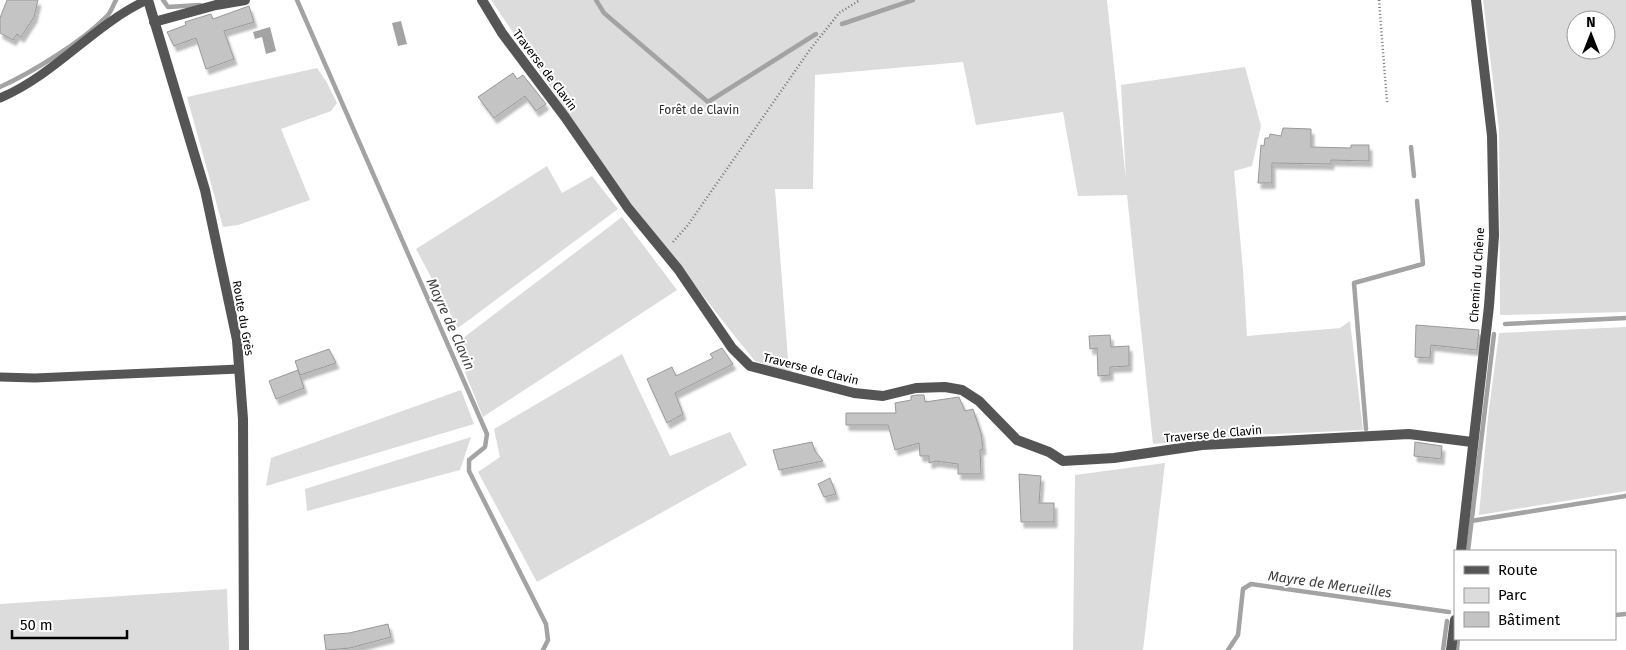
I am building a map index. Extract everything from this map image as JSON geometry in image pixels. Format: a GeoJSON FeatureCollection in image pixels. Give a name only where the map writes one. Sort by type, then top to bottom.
{"type":"FeatureCollection","features":[{"type":"Feature","properties":{"kind":"street","name":"Route du Grès"},"geometry":{"type":"LineString","coordinates":[[148,0],[205,190],[237,340],[243,419],[244,650]]}},
{"type":"Feature","properties":{"kind":"street"},"geometry":{"type":"LineString","coordinates":[[154,22],[216,5],[245,0]]}},
{"type":"Feature","properties":{"kind":"street","name":"Traverse de Clavin"},"geometry":{"type":"LineString","coordinates":[[482,0],[502,32],[565,117],[628,208],[678,269],[732,348],[750,366],[854,393],[883,396],[916,388],[945,387],[962,390],[979,401],[1017,440],[1050,452],[1063,461],[1114,458],[1202,444],[1409,434],[1472,442]]}},
{"type":"Feature","properties":{"kind":"street","name":"Chemin du Chêne"},"geometry":{"type":"LineString","coordinates":[[1462,550],[1472,442],[1489,306],[1494,236],[1492,136],[1476,0]]}},
{"type":"Feature","properties":{"kind":"street"},"geometry":{"type":"LineString","coordinates":[[1451,650],[1454,628]]}},
{"type":"Feature","properties":{"kind":"lane"},"geometry":{"type":"LineString","coordinates":[[0,98],[51,67],[113,19],[148,0]]}},
{"type":"Feature","properties":{"kind":"lane"},"geometry":{"type":"LineString","coordinates":[[0,377],[239,369]]}},
{"type":"Feature","properties":{"kind":"path"},"geometry":{"type":"LineString","coordinates":[[664,252],[688,225],[839,13],[860,0]]}},
{"type":"Feature","properties":{"kind":"path"},"geometry":{"type":"LineString","coordinates":[[1379,0],[1387,102]]}},
{"type":"Feature","properties":{"kind":"green space","name":"Forêt de Clavin"},"geometry":{"type":"Polygon","coordinates":[[[491,0],[1107,0],[1126,180],[1121,85],[1245,67],[1261,126],[1252,166],[1234,171],[1247,336],[1340,328],[1350,321],[1363,430],[1252,435],[1153,444],[1127,195],[1078,196],[1063,112],[976,125],[963,62],[815,75],[813,189],[775,189],[788,359],[793,373],[755,361],[616,184],[491,0]]]}},
{"type":"Feature","properties":{"kind":"green space"},"geometry":{"type":"Polygon","coordinates":[[[1483,0],[1626,0],[1626,312],[1500,315],[1499,129],[1483,0]]]}},
{"type":"Feature","properties":{"kind":"green space"},"geometry":{"type":"Polygon","coordinates":[[[317,68],[337,103],[331,111],[281,129],[310,200],[238,225],[223,227],[187,97],[317,68]]]}},
{"type":"Feature","properties":{"kind":"green space"},"geometry":{"type":"Polygon","coordinates":[[[547,166],[562,193],[592,176],[618,209],[458,328],[416,249],[547,166]]]}},
{"type":"Feature","properties":{"kind":"green space"},"geometry":{"type":"Polygon","coordinates":[[[622,217],[677,290],[483,417],[454,345],[622,217]]]}},
{"type":"Feature","properties":{"kind":"green space"},"geometry":{"type":"Polygon","coordinates":[[[1626,327],[1626,491],[1479,515],[1488,417],[1499,333],[1626,327]]]}},
{"type":"Feature","properties":{"kind":"green space"},"geometry":{"type":"Polygon","coordinates":[[[622,354],[670,456],[730,432],[747,465],[537,582],[478,472],[500,457],[494,429],[622,354]]]}},
{"type":"Feature","properties":{"kind":"green space"},"geometry":{"type":"Polygon","coordinates":[[[461,390],[474,424],[266,486],[271,458],[461,390]]]}},
{"type":"Feature","properties":{"kind":"green space"},"geometry":{"type":"Polygon","coordinates":[[[471,437],[460,470],[307,511],[305,489],[471,437]]]}},
{"type":"Feature","properties":{"kind":"green space"},"geometry":{"type":"Polygon","coordinates":[[[1165,463],[1143,650],[1073,650],[1075,475],[1165,463]]]}},
{"type":"Feature","properties":{"kind":"green space"},"geometry":{"type":"Polygon","coordinates":[[[227,589],[229,650],[0,650],[0,604],[227,589]]]}},
{"type":"Feature","properties":{"kind":"shaded area"},"geometry":{"type":"Polygon","coordinates":[[[401,21],[407,44],[398,46],[392,23],[401,21]]]}},
{"type":"Feature","properties":{"kind":"shaded area"},"geometry":{"type":"Polygon","coordinates":[[[270,27],[276,51],[266,54],[262,37],[255,39],[253,32],[270,27]]]}},
{"type":"Feature","properties":{"kind":"building"},"geometry":{"type":"Polygon","coordinates":[[[7,0],[38,0],[34,17],[21,37],[17,34],[13,40],[0,33],[0,18],[7,0]]]}},
{"type":"Feature","properties":{"kind":"building"},"geometry":{"type":"Polygon","coordinates":[[[249,6],[254,22],[224,31],[234,59],[206,69],[196,38],[174,46],[167,32],[186,25],[185,22],[211,14],[213,19],[249,6]]]}},
{"type":"Feature","properties":{"kind":"building"},"geometry":{"type":"Polygon","coordinates":[[[513,73],[517,79],[523,75],[546,104],[536,111],[525,96],[494,118],[478,97],[513,73]]]}},
{"type":"Feature","properties":{"kind":"building"},"geometry":{"type":"Polygon","coordinates":[[[1283,128],[1311,129],[1311,147],[1351,148],[1351,145],[1369,145],[1369,161],[1331,160],[1331,164],[1272,163],[1272,183],[1258,183],[1261,145],[1264,146],[1265,138],[1269,138],[1270,134],[1281,136],[1283,128]]]}},
{"type":"Feature","properties":{"kind":"building"},"geometry":{"type":"Polygon","coordinates":[[[1416,325],[1479,330],[1477,350],[1431,345],[1430,358],[1415,357],[1416,325]]]}},
{"type":"Feature","properties":{"kind":"building"},"geometry":{"type":"Polygon","coordinates":[[[1110,335],[1111,347],[1129,346],[1129,366],[1110,367],[1110,375],[1098,376],[1097,348],[1090,349],[1089,336],[1110,335]]]}},
{"type":"Feature","properties":{"kind":"building"},"geometry":{"type":"Polygon","coordinates":[[[722,348],[733,364],[675,393],[683,414],[667,423],[647,379],[672,367],[676,376],[713,358],[710,354],[722,348]]]}},
{"type":"Feature","properties":{"kind":"building"},"geometry":{"type":"Polygon","coordinates":[[[329,349],[336,363],[300,375],[295,361],[329,349]]]}},
{"type":"Feature","properties":{"kind":"building"},"geometry":{"type":"Polygon","coordinates":[[[298,370],[304,388],[276,399],[269,381],[298,370]]]}},
{"type":"Feature","properties":{"kind":"building"},"geometry":{"type":"Polygon","coordinates":[[[924,395],[925,402],[959,397],[965,411],[973,409],[981,433],[983,449],[980,450],[981,474],[958,474],[958,464],[936,461],[929,463],[929,456],[920,456],[919,443],[895,450],[888,425],[846,425],[846,413],[896,413],[895,403],[911,400],[911,396],[924,395]]]}},
{"type":"Feature","properties":{"kind":"building"},"geometry":{"type":"Polygon","coordinates":[[[812,442],[815,451],[823,461],[779,470],[773,450],[812,442]]]}},
{"type":"Feature","properties":{"kind":"building"},"geometry":{"type":"Polygon","coordinates":[[[1415,442],[1442,446],[1441,459],[1414,456],[1415,442]]]}},
{"type":"Feature","properties":{"kind":"building"},"geometry":{"type":"Polygon","coordinates":[[[1019,474],[1041,476],[1039,503],[1054,503],[1054,522],[1021,522],[1019,474]]]}},
{"type":"Feature","properties":{"kind":"building"},"geometry":{"type":"Polygon","coordinates":[[[830,478],[836,494],[824,497],[818,484],[830,478]]]}},
{"type":"Feature","properties":{"kind":"building"},"geometry":{"type":"Polygon","coordinates":[[[388,624],[391,637],[350,648],[326,650],[324,635],[349,633],[388,624]]]}},
{"type":"Feature","properties":{"kind":"waterway"},"geometry":{"type":"LineString","coordinates":[[0,87],[41,65],[84,36],[108,15],[116,0]]}},
{"type":"Feature","properties":{"kind":"waterway"},"geometry":{"type":"LineString","coordinates":[[163,0],[168,7],[200,5]]}},
{"type":"Feature","properties":{"kind":"waterway","name":"Mayre de Clavin"},"geometry":{"type":"LineString","coordinates":[[297,0],[487,434],[485,447],[469,460],[469,471],[546,624],[548,640],[543,650]]}},
{"type":"Feature","properties":{"kind":"waterway"},"geometry":{"type":"LineString","coordinates":[[596,0],[604,13],[708,102],[816,34]]}},
{"type":"Feature","properties":{"kind":"waterway"},"geometry":{"type":"LineString","coordinates":[[842,24],[913,0]]}},
{"type":"Feature","properties":{"kind":"waterway"},"geometry":{"type":"LineString","coordinates":[[1411,147],[1414,176]]}},
{"type":"Feature","properties":{"kind":"waterway"},"geometry":{"type":"LineString","coordinates":[[1366,429],[1354,283],[1423,264],[1417,201]]}},
{"type":"Feature","properties":{"kind":"waterway"},"geometry":{"type":"LineString","coordinates":[[1505,324],[1626,318]]}},
{"type":"Feature","properties":{"kind":"waterway"},"geometry":{"type":"LineString","coordinates":[[1468,550],[1494,334]]}},
{"type":"Feature","properties":{"kind":"waterway"},"geometry":{"type":"LineString","coordinates":[[1471,521],[1626,496]]}},
{"type":"Feature","properties":{"kind":"waterway","name":"Mayre de Merueilles"},"geometry":{"type":"LineString","coordinates":[[1228,650],[1238,635],[1243,589],[1251,584],[1449,612]]}},
{"type":"Feature","properties":{"kind":"waterway"},"geometry":{"type":"LineString","coordinates":[[1616,615],[1626,614]]}},
{"type":"Feature","properties":{"kind":"waterway"},"geometry":{"type":"LineString","coordinates":[[1443,650],[1447,621]]}},
{"type":"Feature","properties":{"kind":"waterway","name":"Mayre de Merueilles"},"geometry":{"type":"LineString","coordinates":[[1457,650],[1458,640]]}}]}
